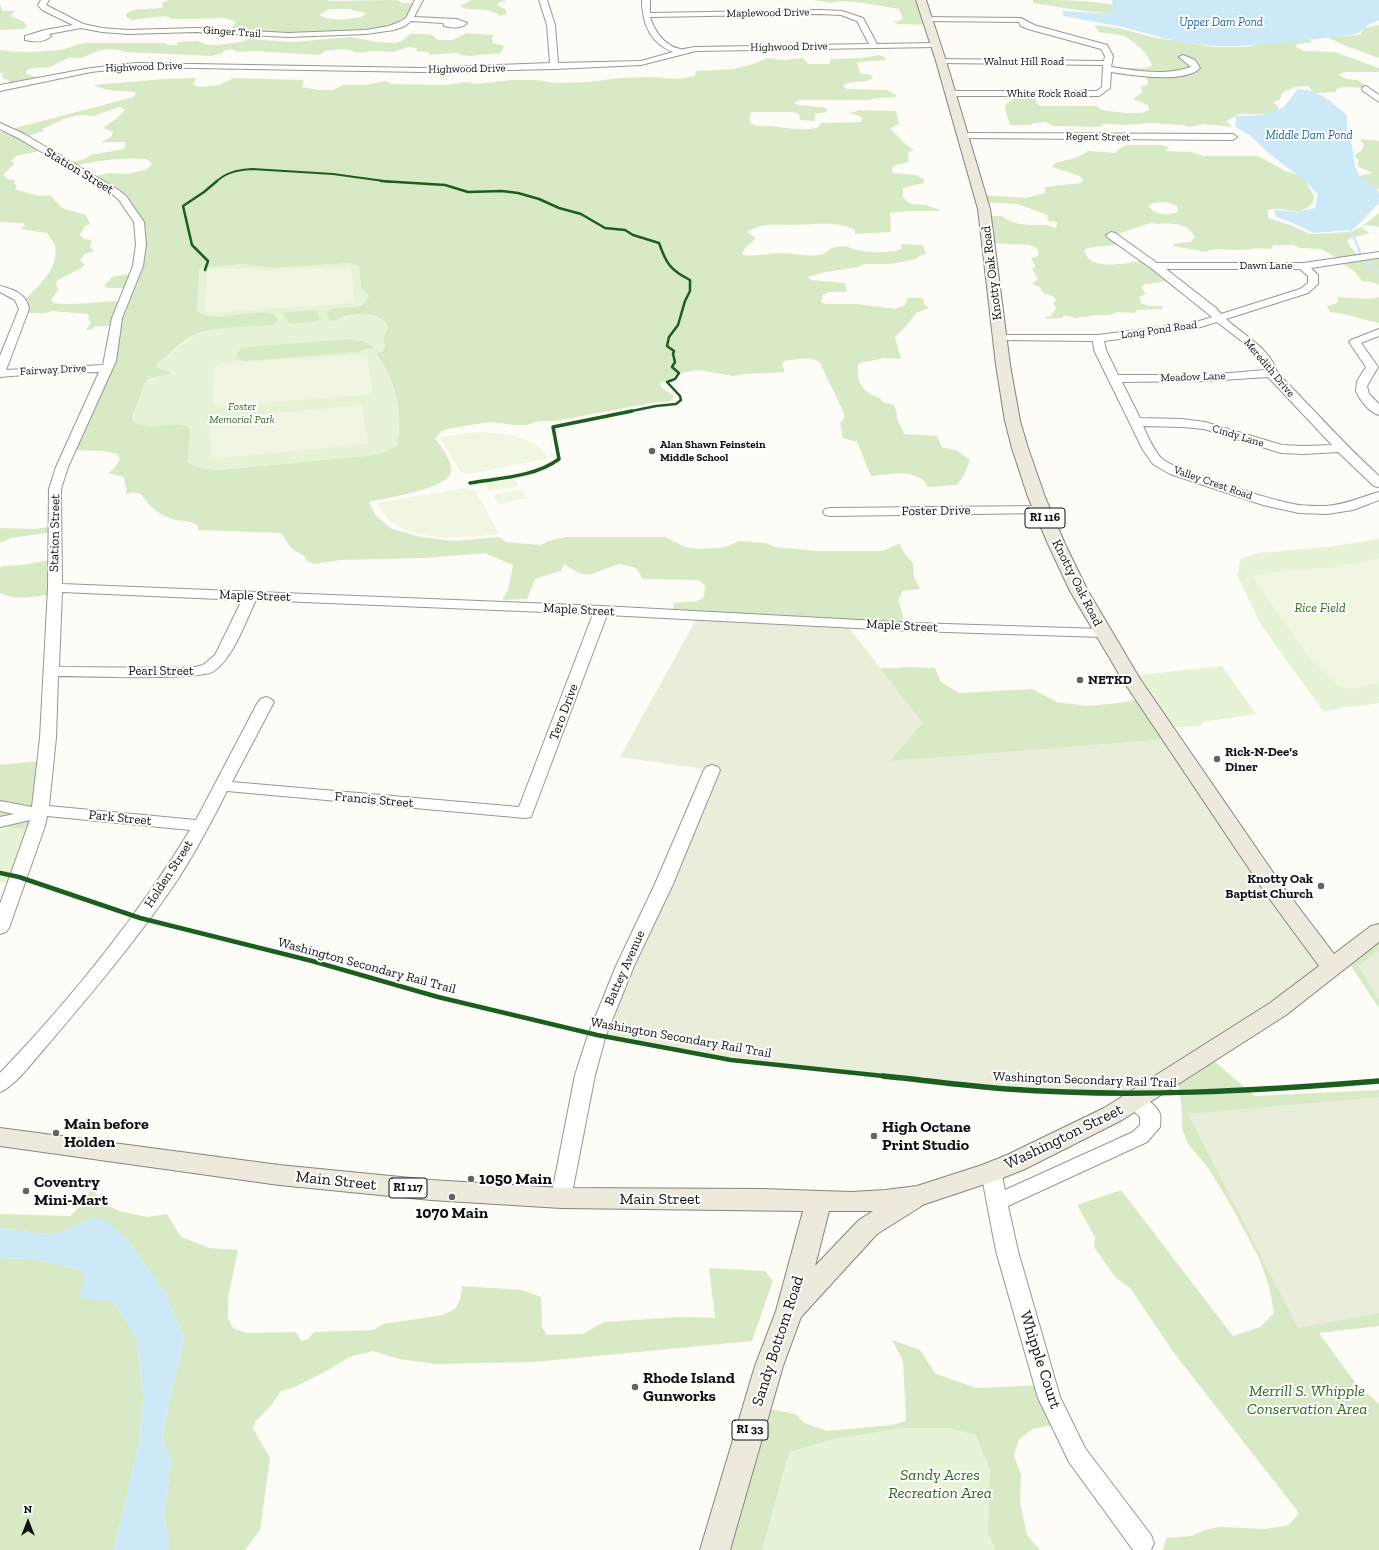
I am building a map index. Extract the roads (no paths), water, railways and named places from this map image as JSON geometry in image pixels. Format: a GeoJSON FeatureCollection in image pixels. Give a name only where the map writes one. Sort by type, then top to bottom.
{"type":"FeatureCollection","features":[{"type":"Feature","properties":{"kind":"main road","name":"Knotty Oak Road"},"geometry":{"type":"LineString","coordinates":[[921,0],[941,61],[987,224],[999,338],[1007,396],[1014,424],[1041,510],[1084,601],[1128,675],[1282,901],[1333,968]]}},
{"type":"Feature","properties":{"kind":"main road","name":"Washington Street"},"geometry":{"type":"LineString","coordinates":[[819,1200],[858,1202],[917,1196],[991,1172],[1016,1162],[1135,1100],[1278,1009],[1379,932]]}},
{"type":"Feature","properties":{"kind":"main road","name":"Main Street"},"geometry":{"type":"LineString","coordinates":[[0,1137],[279,1175],[431,1190],[561,1198],[819,1200]]}},
{"type":"Feature","properties":{"kind":"main road","name":"RI 33"},"geometry":{"type":"LineString","coordinates":[[790,1311],[868,1226],[917,1196]]}},
{"type":"Feature","properties":{"kind":"main road","name":"Sandy Bottom Road"},"geometry":{"type":"LineString","coordinates":[[715,1550],[769,1366],[790,1311],[819,1200]]}},
{"type":"Feature","properties":{"kind":"street","name":"Ginger Trail"},"geometry":{"type":"LineString","coordinates":[[45,0],[42,4],[44,7],[81,26],[119,31],[201,30],[288,35],[376,31],[397,26],[409,19]]}},
{"type":"Feature","properties":{"kind":"street"},"geometry":{"type":"LineString","coordinates":[[419,0],[409,19],[447,20]]}},
{"type":"Feature","properties":{"kind":"street"},"geometry":{"type":"LineString","coordinates":[[543,0],[551,25],[554,67]]}},
{"type":"Feature","properties":{"kind":"street"},"geometry":{"type":"LineString","coordinates":[[646,0],[646,15],[648,22],[659,40],[665,46],[679,51]]}},
{"type":"Feature","properties":{"kind":"street"},"geometry":{"type":"LineString","coordinates":[[926,19],[1021,20],[1021,11]]}},
{"type":"Feature","properties":{"kind":"street","name":"Maplewood Drive"},"geometry":{"type":"LineString","coordinates":[[646,15],[820,12],[842,13],[860,20],[874,46]]}},
{"type":"Feature","properties":{"kind":"street","name":"White Rock Road"},"geometry":{"type":"LineString","coordinates":[[950,93],[1090,94],[1099,92],[1106,88],[1109,56],[1104,47],[1032,27],[1024,24],[1021,20]]}},
{"type":"Feature","properties":{"kind":"street"},"geometry":{"type":"LineString","coordinates":[[43,33],[81,26]]}},
{"type":"Feature","properties":{"kind":"street","name":"Highwood Drive"},"geometry":{"type":"LineString","coordinates":[[0,88],[91,70],[136,65],[422,70],[554,67],[641,63],[656,60],[679,51],[700,49],[935,45]]}},
{"type":"Feature","properties":{"kind":"street","name":"Walnut Hill Road"},"geometry":{"type":"LineString","coordinates":[[941,61],[1107,66],[1167,74],[1196,68],[1192,62],[1183,57]]}},
{"type":"Feature","properties":{"kind":"street"},"geometry":{"type":"LineString","coordinates":[[1379,87],[1366,89],[1379,99]]}},
{"type":"Feature","properties":{"kind":"street","name":"Station Street"},"geometry":{"type":"LineString","coordinates":[[0,126],[21,136],[114,191],[123,198],[139,222],[141,244],[138,266],[118,318],[110,361],[62,467],[55,489],[55,588],[48,738],[43,790],[30,847],[0,928]]}},
{"type":"Feature","properties":{"kind":"street","name":"Regent Street"},"geometry":{"type":"LineString","coordinates":[[962,136],[1233,137]]}},
{"type":"Feature","properties":{"kind":"street","name":"Meredith Drive"},"geometry":{"type":"LineString","coordinates":[[1111,235],[1155,266],[1212,310],[1223,323],[1248,340],[1269,364],[1271,373],[1329,433],[1341,448],[1379,483]]}},
{"type":"Feature","properties":{"kind":"street","name":"Dawn Lane"},"geometry":{"type":"LineString","coordinates":[[1155,266],[1303,266],[1377,255]]}},
{"type":"Feature","properties":{"kind":"street","name":"Long Pond Road"},"geometry":{"type":"LineString","coordinates":[[999,338],[1098,338],[1194,326],[1220,319],[1304,291],[1313,284],[1314,276],[1303,266]]}},
{"type":"Feature","properties":{"kind":"street","name":"Fairway Drive"},"geometry":{"type":"LineString","coordinates":[[0,289],[18,298],[24,305],[24,309],[0,371]]}},
{"type":"Feature","properties":{"kind":"street"},"geometry":{"type":"LineString","coordinates":[[1379,332],[1355,342],[1358,348],[1369,360],[1372,367],[1360,388],[1362,394],[1379,411]]}},
{"type":"Feature","properties":{"kind":"street","name":"Valley Crest Road"},"geometry":{"type":"LineString","coordinates":[[1098,338],[1100,350],[1141,435],[1157,460],[1174,471],[1268,502],[1299,509],[1327,510],[1353,506],[1379,496]]}},
{"type":"Feature","properties":{"kind":"street","name":"Fairway Drive"},"geometry":{"type":"LineString","coordinates":[[0,374],[48,370],[107,368]]}},
{"type":"Feature","properties":{"kind":"street","name":"Meadow Lane"},"geometry":{"type":"LineString","coordinates":[[1115,379],[1206,378],[1271,373]]}},
{"type":"Feature","properties":{"kind":"street","name":"Cindy Lane"},"geometry":{"type":"LineString","coordinates":[[1136,422],[1182,423],[1205,426],[1281,449],[1304,450],[1341,448]]}},
{"type":"Feature","properties":{"kind":"street","name":"Foster Drive"},"geometry":{"type":"LineString","coordinates":[[830,512],[1041,510]]}},
{"type":"Feature","properties":{"kind":"street","name":"Maple Street"},"geometry":{"type":"LineString","coordinates":[[55,588],[602,610],[914,627],[1102,633]]}},
{"type":"Feature","properties":{"kind":"street","name":"Pearl Street"},"geometry":{"type":"LineString","coordinates":[[51,671],[192,672],[208,669],[222,657],[251,596]]}},
{"type":"Feature","properties":{"kind":"street","name":"Tero Drive"},"geometry":{"type":"LineString","coordinates":[[525,813],[602,610]]}},
{"type":"Feature","properties":{"kind":"street","name":"Holden Street"},"geometry":{"type":"LineString","coordinates":[[0,1085],[107,963],[171,876],[201,826],[266,702]]}},
{"type":"Feature","properties":{"kind":"street","name":"Battey Avenue"},"geometry":{"type":"LineString","coordinates":[[561,1198],[585,1075],[597,1035],[624,966],[664,884],[712,770]]}},
{"type":"Feature","properties":{"kind":"street","name":"Francis Street"},"geometry":{"type":"LineString","coordinates":[[222,786],[525,813]]}},
{"type":"Feature","properties":{"kind":"street"},"geometry":{"type":"LineString","coordinates":[[0,806],[39,812]]}},
{"type":"Feature","properties":{"kind":"street"},"geometry":{"type":"LineString","coordinates":[[0,822],[39,812]]}},
{"type":"Feature","properties":{"kind":"street","name":"Park Street"},"geometry":{"type":"LineString","coordinates":[[39,812],[201,826]]}},
{"type":"Feature","properties":{"kind":"street"},"geometry":{"type":"LineString","coordinates":[[998,1202],[1140,1137],[1150,1127],[1150,1114],[1135,1100]]}},
{"type":"Feature","properties":{"kind":"street","name":"Whipple Court"},"geometry":{"type":"LineString","coordinates":[[991,1172],[1007,1251],[1049,1398],[1077,1454],[1142,1543]]}},
{"type":"Feature","properties":{"kind":"water","name":"Upper Dam Pond"},"geometry":{"type":"Polygon","coordinates":[[[1112,0],[1379,0],[1379,20],[1368,25],[1357,34],[1243,46],[1213,46],[1179,42],[1122,27],[1064,16],[1062,11],[1100,13],[1113,12],[1112,0]]]}},
{"type":"Feature","properties":{"kind":"water","name":"Middle Dam Pond"},"geometry":{"type":"Polygon","coordinates":[[[1298,89],[1312,91],[1319,94],[1347,115],[1347,132],[1352,145],[1355,166],[1360,177],[1375,186],[1379,193],[1379,203],[1355,228],[1350,230],[1313,233],[1293,223],[1276,217],[1274,210],[1296,212],[1315,208],[1318,194],[1304,180],[1272,156],[1253,138],[1235,126],[1236,116],[1261,115],[1283,108],[1298,89]]]}},
{"type":"Feature","properties":{"kind":"water"},"geometry":{"type":"Polygon","coordinates":[[[94,1217],[105,1220],[125,1237],[166,1294],[170,1307],[184,1337],[162,1435],[171,1462],[164,1516],[170,1550],[114,1550],[139,1443],[143,1398],[137,1340],[114,1302],[80,1298],[84,1271],[32,1259],[0,1258],[0,1228],[38,1233],[52,1233],[69,1229],[94,1217]]]}},
{"type":"Feature","properties":{"kind":"waterway"},"geometry":{"type":"LineString","coordinates":[[1350,230],[1365,263],[1379,271]]}},
{"type":"Feature","properties":{"kind":"place","name":"Alan Shawn Feinstein Middle School"},"geometry":{"type":"Point","coordinates":[652,451]}},
{"type":"Feature","properties":{"kind":"place","name":"NETKD"},"geometry":{"type":"Point","coordinates":[1080,680]}},
{"type":"Feature","properties":{"kind":"place","name":"Rick-N-Dee's Diner"},"geometry":{"type":"Point","coordinates":[1217,759]}},
{"type":"Feature","properties":{"kind":"place","name":"Knotty Oak Baptist Church"},"geometry":{"type":"Point","coordinates":[1321,886]}},
{"type":"Feature","properties":{"kind":"place","name":"Main before Holden"},"geometry":{"type":"Point","coordinates":[56,1133]}},
{"type":"Feature","properties":{"kind":"place","name":"High Octane Print Studio"},"geometry":{"type":"Point","coordinates":[874,1136]}},
{"type":"Feature","properties":{"kind":"place","name":"1050 Main"},"geometry":{"type":"Point","coordinates":[471,1179]}},
{"type":"Feature","properties":{"kind":"place","name":"Coventry Mini-Mart"},"geometry":{"type":"Point","coordinates":[26,1191]}},
{"type":"Feature","properties":{"kind":"place","name":"1070 Main"},"geometry":{"type":"Point","coordinates":[452,1197]}},
{"type":"Feature","properties":{"kind":"place","name":"Rhode Island Gunworks"},"geometry":{"type":"Point","coordinates":[635,1387]}},
{"type":"Feature","properties":{"kind":"park label","name":"Foster Memorial Park"},"geometry":{"type":"Point","coordinates":[242,413]}},
{"type":"Feature","properties":{"kind":"park label","name":"Rice Field"},"geometry":{"type":"Point","coordinates":[1320,608]}},
{"type":"Feature","properties":{"kind":"park label","name":"Merrill S. Whipple Conservation Area"},"geometry":{"type":"Point","coordinates":[1307,1400]}},
{"type":"Feature","properties":{"kind":"park label","name":"Sandy Acres Recreation Area"},"geometry":{"type":"Point","coordinates":[940,1484]}}]}
